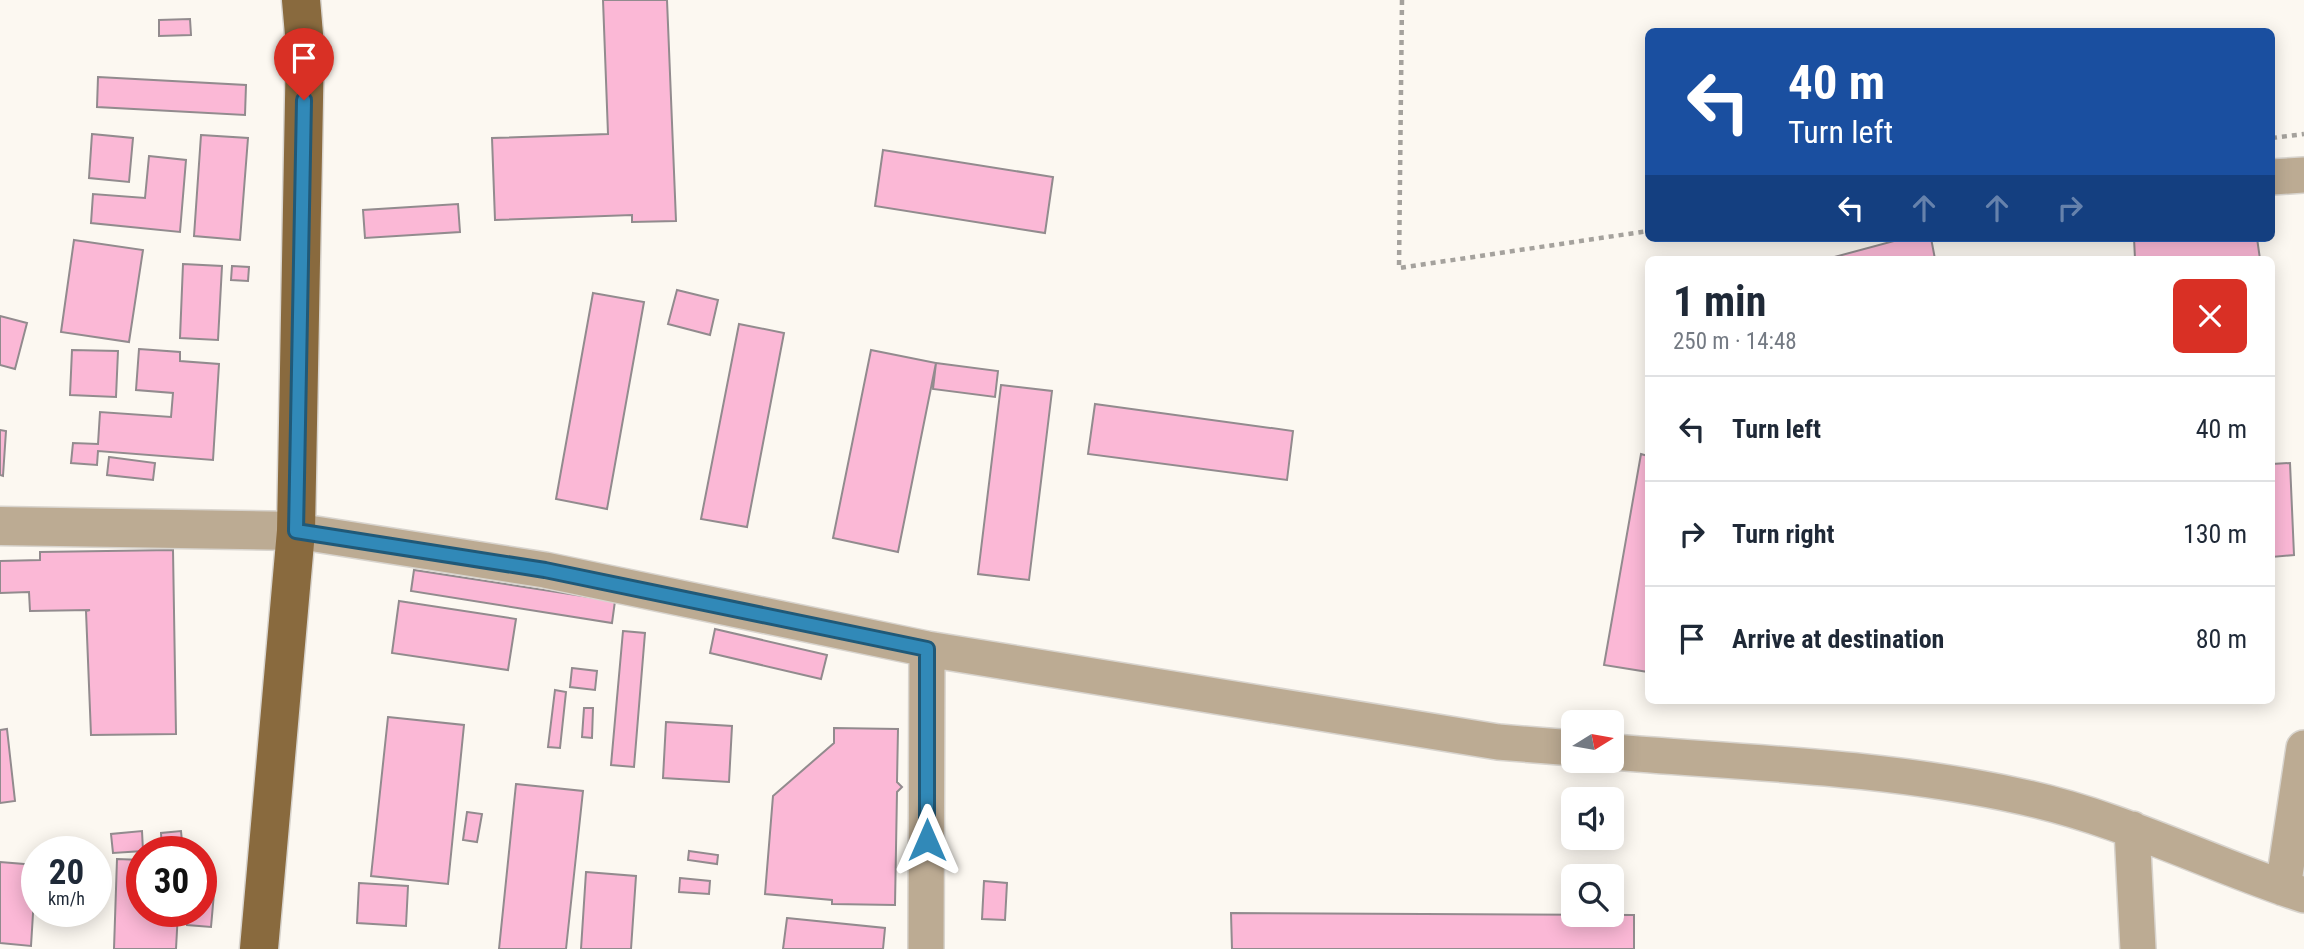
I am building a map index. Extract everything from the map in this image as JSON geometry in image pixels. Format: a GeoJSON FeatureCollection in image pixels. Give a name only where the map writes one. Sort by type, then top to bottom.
{"type":"FeatureCollection","features":[{"type":"Feature","properties":{"kind":"main road"},"geometry":{"type":"LineString","coordinates":[[259,949],[296,531],[305,46],[301,0]]}},
{"type":"Feature","properties":{"kind":"street"},"geometry":{"type":"LineString","coordinates":[[2275,177],[2304,175]]}},
{"type":"Feature","properties":{"kind":"street"},"geometry":{"type":"LineString","coordinates":[[0,526],[296,531],[545,570],[927,649],[1498,742],[1561,747]]}},
{"type":"Feature","properties":{"kind":"street"},"geometry":{"type":"LineString","coordinates":[[926,949],[927,649]]}},
{"type":"Feature","properties":{"kind":"street"},"geometry":{"type":"LineString","coordinates":[[1624,753],[1897,775],[2025,797],[2132,829],[2293,892],[2304,748]]}},
{"type":"Feature","properties":{"kind":"street"},"geometry":{"type":"LineString","coordinates":[[2132,829],[2138,949]]}},
{"type":"Feature","properties":{"kind":"path"},"geometry":{"type":"LineString","coordinates":[[1402,0],[1399,268],[1645,231]]}},
{"type":"Feature","properties":{"kind":"path"},"geometry":{"type":"LineString","coordinates":[[2275,138],[2304,134]]}},
{"type":"Feature","properties":{"kind":"building"},"geometry":{"type":"Polygon","coordinates":[[[603,0],[667,0],[676,221],[632,222],[632,215],[495,220],[492,138],[608,134],[603,0]]]}},
{"type":"Feature","properties":{"kind":"building"},"geometry":{"type":"Polygon","coordinates":[[[190,19],[191,35],[159,36],[159,20],[190,19]]]}},
{"type":"Feature","properties":{"kind":"building"},"geometry":{"type":"Polygon","coordinates":[[[98,77],[246,85],[245,115],[97,107],[98,77]]]}},
{"type":"Feature","properties":{"kind":"building"},"geometry":{"type":"Polygon","coordinates":[[[92,134],[133,138],[129,182],[89,178],[92,134]]]}},
{"type":"Feature","properties":{"kind":"building"},"geometry":{"type":"Polygon","coordinates":[[[201,135],[248,138],[240,240],[194,236],[201,135]]]}},
{"type":"Feature","properties":{"kind":"building"},"geometry":{"type":"Polygon","coordinates":[[[883,150],[1053,177],[1045,233],[875,206],[883,150]]]}},
{"type":"Feature","properties":{"kind":"building"},"geometry":{"type":"Polygon","coordinates":[[[149,156],[186,160],[180,232],[91,223],[93,194],[145,198],[149,156]]]}},
{"type":"Feature","properties":{"kind":"building"},"geometry":{"type":"Polygon","coordinates":[[[458,204],[460,232],[365,238],[363,210],[458,204]]]}},
{"type":"Feature","properties":{"kind":"building"},"geometry":{"type":"Polygon","coordinates":[[[74,240],[143,250],[129,342],[61,332],[74,240]]]}},
{"type":"Feature","properties":{"kind":"building"},"geometry":{"type":"Polygon","coordinates":[[[1890,242],[1932,242],[1934,256],[1838,256],[1890,242]]]}},
{"type":"Feature","properties":{"kind":"building"},"geometry":{"type":"Polygon","coordinates":[[[2134,242],[2258,242],[2260,256],[2135,256],[2134,242]]]}},
{"type":"Feature","properties":{"kind":"building"},"geometry":{"type":"Polygon","coordinates":[[[183,264],[222,266],[218,340],[180,338],[183,264]]]}},
{"type":"Feature","properties":{"kind":"building"},"geometry":{"type":"Polygon","coordinates":[[[232,266],[249,267],[248,281],[231,280],[232,266]]]}},
{"type":"Feature","properties":{"kind":"building"},"geometry":{"type":"Polygon","coordinates":[[[677,290],[718,300],[710,335],[668,324],[677,290]]]}},
{"type":"Feature","properties":{"kind":"building"},"geometry":{"type":"Polygon","coordinates":[[[593,293],[644,302],[607,509],[556,499],[593,293]]]}},
{"type":"Feature","properties":{"kind":"building"},"geometry":{"type":"Polygon","coordinates":[[[0,316],[27,323],[15,369],[0,365],[0,316]]]}},
{"type":"Feature","properties":{"kind":"building"},"geometry":{"type":"Polygon","coordinates":[[[739,324],[784,333],[747,527],[701,519],[739,324]]]}},
{"type":"Feature","properties":{"kind":"building"},"geometry":{"type":"Polygon","coordinates":[[[139,349],[180,352],[180,361],[219,364],[213,460],[98,451],[97,465],[71,463],[73,443],[98,444],[100,412],[171,417],[173,393],[136,390],[139,349]]]}},
{"type":"Feature","properties":{"kind":"building"},"geometry":{"type":"Polygon","coordinates":[[[72,350],[118,351],[116,397],[70,395],[72,350]]]}},
{"type":"Feature","properties":{"kind":"building"},"geometry":{"type":"Polygon","coordinates":[[[871,350],[936,363],[898,552],[833,538],[871,350]]]}},
{"type":"Feature","properties":{"kind":"building"},"geometry":{"type":"Polygon","coordinates":[[[936,363],[998,371],[995,397],[933,389],[936,363]]]}},
{"type":"Feature","properties":{"kind":"building"},"geometry":{"type":"Polygon","coordinates":[[[1001,385],[1052,391],[1029,580],[978,574],[1001,385]]]}},
{"type":"Feature","properties":{"kind":"building"},"geometry":{"type":"Polygon","coordinates":[[[1095,404],[1293,431],[1287,480],[1088,454],[1095,404]]]}},
{"type":"Feature","properties":{"kind":"building"},"geometry":{"type":"Polygon","coordinates":[[[0,430],[6,431],[3,476],[0,475],[0,430]]]}},
{"type":"Feature","properties":{"kind":"building"},"geometry":{"type":"Polygon","coordinates":[[[1641,454],[1645,455],[1645,672],[1604,665],[1641,454]]]}},
{"type":"Feature","properties":{"kind":"building"},"geometry":{"type":"Polygon","coordinates":[[[109,457],[155,463],[153,480],[107,475],[109,457]]]}},
{"type":"Feature","properties":{"kind":"building"},"geometry":{"type":"Polygon","coordinates":[[[2290,463],[2294,555],[2275,557],[2275,464],[2290,463]]]}},
{"type":"Feature","properties":{"kind":"building"},"geometry":{"type":"Polygon","coordinates":[[[173,550],[176,734],[91,735],[86,611],[90,610],[30,611],[29,592],[0,593],[0,561],[40,560],[40,552],[173,550]]]}},
{"type":"Feature","properties":{"kind":"building"},"geometry":{"type":"Polygon","coordinates":[[[414,570],[615,601],[612,623],[411,591],[414,570]]]}},
{"type":"Feature","properties":{"kind":"building"},"geometry":{"type":"Polygon","coordinates":[[[399,601],[516,619],[508,670],[392,653],[399,601]]]}},
{"type":"Feature","properties":{"kind":"building"},"geometry":{"type":"Polygon","coordinates":[[[715,629],[827,655],[821,679],[710,653],[715,629]]]}},
{"type":"Feature","properties":{"kind":"building"},"geometry":{"type":"Polygon","coordinates":[[[623,631],[645,633],[634,767],[611,765],[623,631]]]}},
{"type":"Feature","properties":{"kind":"building"},"geometry":{"type":"Polygon","coordinates":[[[572,668],[597,671],[595,690],[570,687],[572,668]]]}},
{"type":"Feature","properties":{"kind":"building"},"geometry":{"type":"Polygon","coordinates":[[[555,690],[566,692],[560,748],[548,747],[555,690]]]}},
{"type":"Feature","properties":{"kind":"building"},"geometry":{"type":"Polygon","coordinates":[[[584,708],[593,708],[592,738],[582,737],[584,708]]]}},
{"type":"Feature","properties":{"kind":"building"},"geometry":{"type":"Polygon","coordinates":[[[388,717],[464,725],[448,884],[371,876],[388,717]]]}},
{"type":"Feature","properties":{"kind":"building"},"geometry":{"type":"Polygon","coordinates":[[[666,722],[732,726],[729,782],[663,778],[666,722]]]}},
{"type":"Feature","properties":{"kind":"building"},"geometry":{"type":"Polygon","coordinates":[[[834,728],[898,729],[897,782],[902,787],[897,792],[895,905],[832,904],[832,900],[765,894],[773,796],[834,743],[834,728]]]}},
{"type":"Feature","properties":{"kind":"building"},"geometry":{"type":"Polygon","coordinates":[[[7,729],[15,801],[0,803],[0,730],[7,729]]]}},
{"type":"Feature","properties":{"kind":"building"},"geometry":{"type":"Polygon","coordinates":[[[516,784],[583,791],[566,949],[499,949],[516,784]]]}},
{"type":"Feature","properties":{"kind":"building"},"geometry":{"type":"Polygon","coordinates":[[[467,812],[482,814],[477,842],[463,840],[467,812]]]}},
{"type":"Feature","properties":{"kind":"building"},"geometry":{"type":"Polygon","coordinates":[[[142,831],[142,836],[126,836],[126,852],[113,853],[111,834],[142,831]]]}},
{"type":"Feature","properties":{"kind":"building"},"geometry":{"type":"Polygon","coordinates":[[[181,831],[181,836],[161,836],[161,833],[181,831]]]}},
{"type":"Feature","properties":{"kind":"building"},"geometry":{"type":"Polygon","coordinates":[[[689,851],[718,855],[717,864],[688,860],[689,851]]]}},
{"type":"Feature","properties":{"kind":"building"},"geometry":{"type":"Polygon","coordinates":[[[117,859],[126,859],[126,927],[177,927],[176,949],[114,949],[117,859]]]}},
{"type":"Feature","properties":{"kind":"building"},"geometry":{"type":"Polygon","coordinates":[[[0,862],[21,864],[21,927],[32,927],[31,946],[0,943],[0,862]]]}},
{"type":"Feature","properties":{"kind":"building"},"geometry":{"type":"Polygon","coordinates":[[[586,872],[636,876],[631,949],[581,949],[586,872]]]}},
{"type":"Feature","properties":{"kind":"building"},"geometry":{"type":"Polygon","coordinates":[[[680,878],[710,881],[709,894],[679,892],[680,878]]]}},
{"type":"Feature","properties":{"kind":"building"},"geometry":{"type":"Polygon","coordinates":[[[984,881],[1007,883],[1005,920],[982,919],[984,881]]]}},
{"type":"Feature","properties":{"kind":"building"},"geometry":{"type":"Polygon","coordinates":[[[359,883],[408,886],[406,926],[357,923],[359,883]]]}},
{"type":"Feature","properties":{"kind":"building"},"geometry":{"type":"Polygon","coordinates":[[[1231,913],[1561,915],[1561,927],[1624,927],[1624,915],[1634,915],[1634,949],[1232,949],[1231,913]]]}},
{"type":"Feature","properties":{"kind":"building"},"geometry":{"type":"Polygon","coordinates":[[[787,918],[885,928],[883,949],[783,949],[787,918]]]}},
{"type":"Feature","properties":{"kind":"route"},"geometry":{"type":"LineString","coordinates":[[304,100],[296,531],[545,570],[927,649],[927,840]]}}]}
